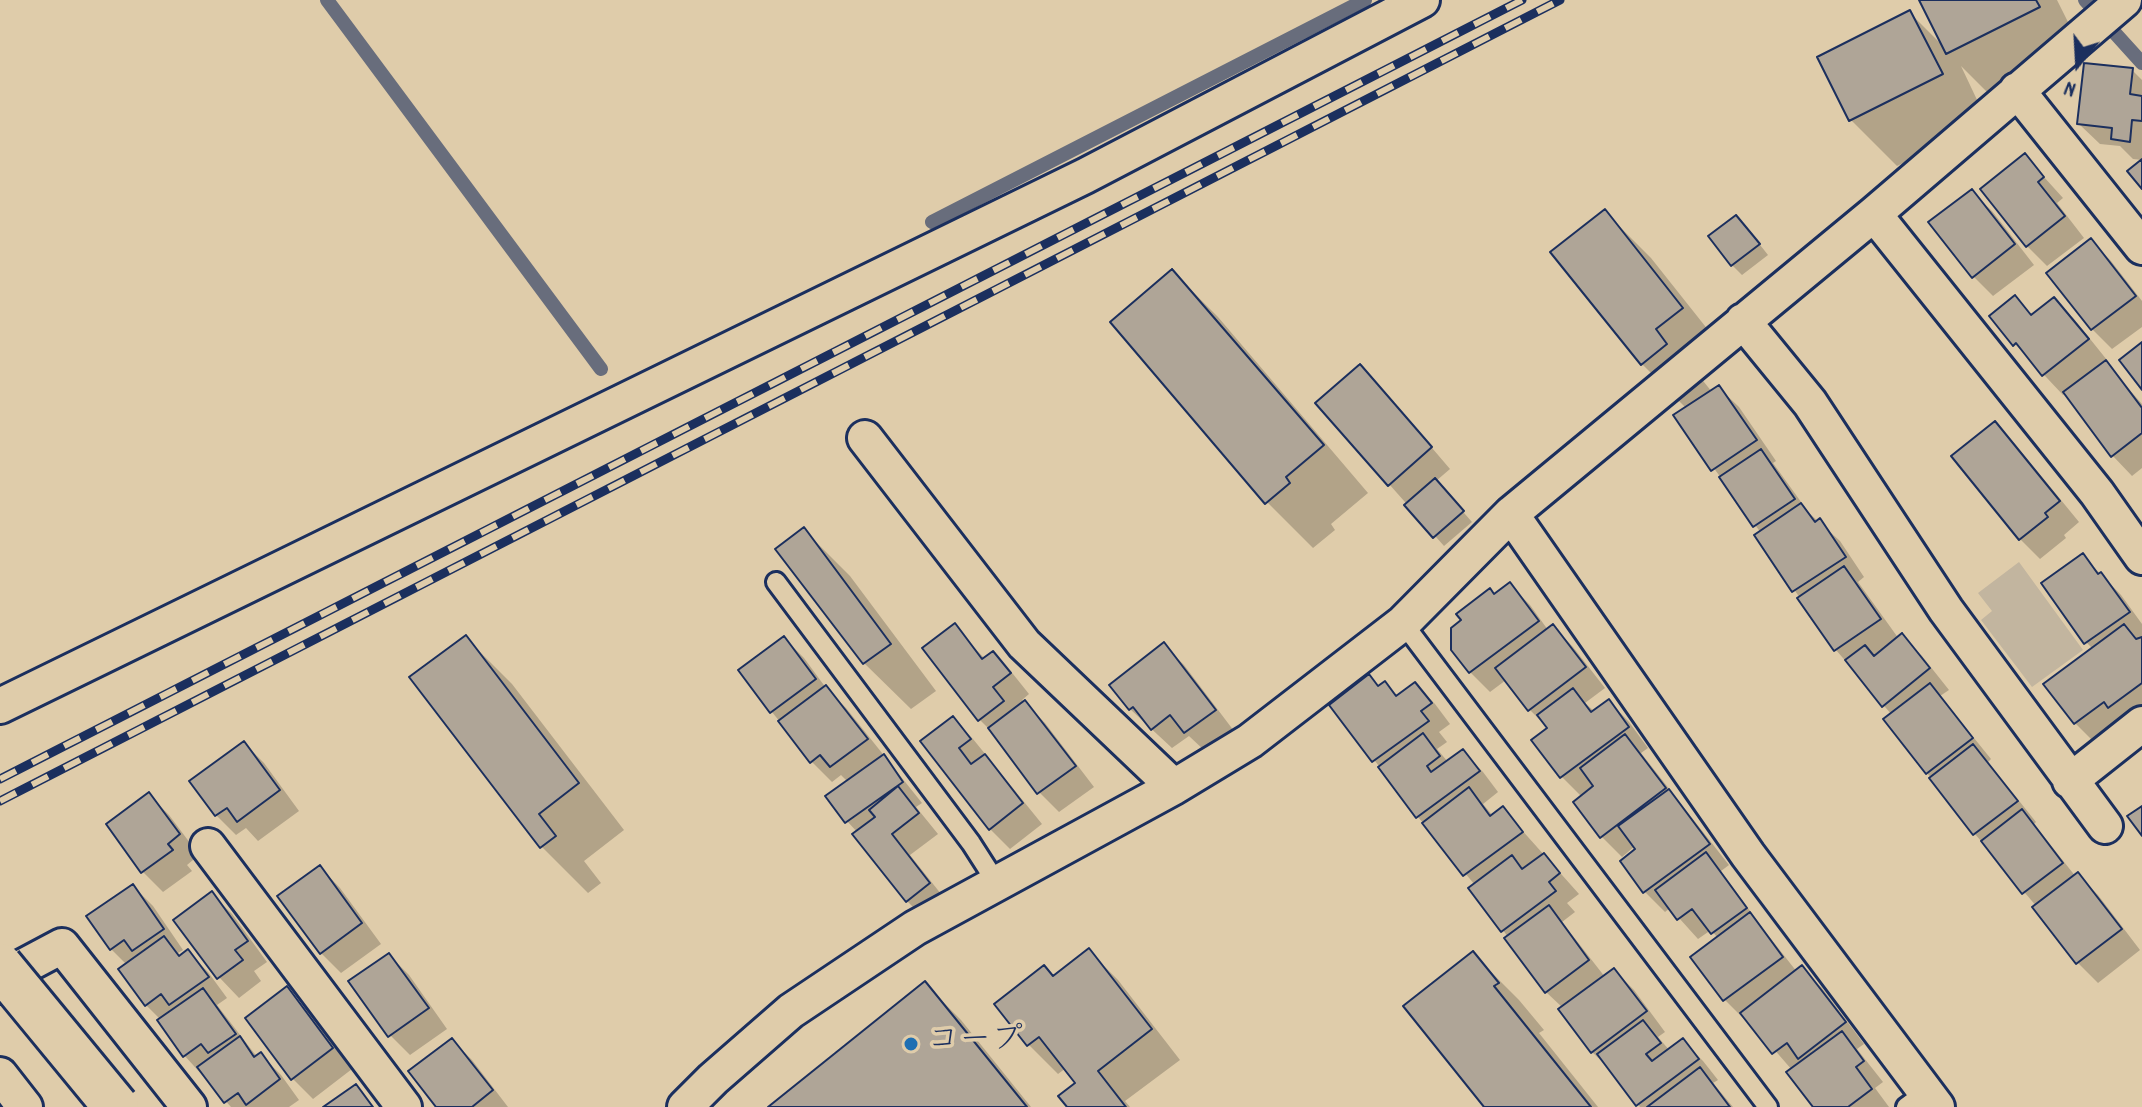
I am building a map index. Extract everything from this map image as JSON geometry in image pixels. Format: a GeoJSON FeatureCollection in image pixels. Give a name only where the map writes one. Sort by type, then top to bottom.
{"type":"FeatureCollection","features":[{"type":"Feature","properties":{"kind":"main road"},"geometry":{"type":"LineString","coordinates":[[0,966],[116,1107]]}},
{"type":"Feature","properties":{"kind":"street"},"geometry":{"type":"LineString","coordinates":[[0,706],[1085,176],[1422,0]]}},
{"type":"Feature","properties":{"kind":"street"},"geometry":{"type":"LineString","coordinates":[[685,1107],[791,1011],[915,928],[1174,787],[1250,741],[1403,623],[1511,514],[1874,214],[2108,13]]}},
{"type":"Feature","properties":{"kind":"street"},"geometry":{"type":"LineString","coordinates":[[2017,90],[2142,247]]}},
{"type":"Feature","properties":{"kind":"street"},"geometry":{"type":"LineString","coordinates":[[1874,214],[2097,493],[2142,557]]}},
{"type":"Feature","properties":{"kind":"street"},"geometry":{"type":"LineString","coordinates":[[1743,321],[1810,403],[1946,610],[2105,826]]}},
{"type":"Feature","properties":{"kind":"street"},"geometry":{"type":"LineString","coordinates":[[865,438],[1024,644],[1174,787]]}},
{"type":"Feature","properties":{"kind":"street"},"geometry":{"type":"LineString","coordinates":[[1511,514],[1923,1102]]}},
{"type":"Feature","properties":{"kind":"street"},"geometry":{"type":"LineString","coordinates":[[2070,781],[2142,724]]}},
{"type":"Feature","properties":{"kind":"street"},"geometry":{"type":"LineString","coordinates":[[208,846],[404,1107]]}},
{"type":"Feature","properties":{"kind":"street"},"geometry":{"type":"LineString","coordinates":[[0,979],[62,946],[189,1107]]}},
{"type":"Feature","properties":{"kind":"street"},"geometry":{"type":"LineString","coordinates":[[0,1075],[25,1107]]}},
{"type":"Feature","properties":{"kind":"lane"},"geometry":{"type":"LineString","coordinates":[[776,582],[971,843],[996,882]]}},
{"type":"Feature","properties":{"kind":"lane"},"geometry":{"type":"LineString","coordinates":[[1403,623],[1768,1107]]}},
{"type":"Feature","properties":{"kind":"shaded area"},"geometry":{"type":"Polygon","coordinates":[[[2019,562],[2083,650],[2032,687],[1981,620],[1992,611],[1978,593],[2019,562]]]}},
{"type":"Feature","properties":{"kind":"building"},"geometry":{"type":"Polygon","coordinates":[[[1919,0],[2036,0],[2040,7],[1946,54],[1919,0]]]}},
{"type":"Feature","properties":{"kind":"building"},"geometry":{"type":"Polygon","coordinates":[[[1910,10],[1943,74],[1849,121],[1817,57],[1910,10]]]}},
{"type":"Feature","properties":{"kind":"building"},"geometry":{"type":"Polygon","coordinates":[[[2084,63],[2133,68],[2130,94],[2142,96],[2142,121],[2132,120],[2130,142],[2111,139],[2112,128],[2077,124],[2084,63]]]}},
{"type":"Feature","properties":{"kind":"building"},"geometry":{"type":"Polygon","coordinates":[[[2025,153],[2044,177],[2038,182],[2065,216],[2026,247],[1980,189],[2025,153]]]}},
{"type":"Feature","properties":{"kind":"building"},"geometry":{"type":"Polygon","coordinates":[[[2142,159],[2142,189],[2127,171],[2142,159]]]}},
{"type":"Feature","properties":{"kind":"building"},"geometry":{"type":"Polygon","coordinates":[[[1972,189],[2015,244],[1972,278],[1928,222],[1972,189]]]}},
{"type":"Feature","properties":{"kind":"building"},"geometry":{"type":"Polygon","coordinates":[[[1605,209],[1683,308],[1656,329],[1667,344],[1641,365],[1550,252],[1605,209]]]}},
{"type":"Feature","properties":{"kind":"building"},"geometry":{"type":"Polygon","coordinates":[[[1736,215],[1760,244],[1731,266],[1708,236],[1736,215]]]}},
{"type":"Feature","properties":{"kind":"building"},"geometry":{"type":"Polygon","coordinates":[[[2091,238],[2136,296],[2091,330],[2046,273],[2091,238]]]}},
{"type":"Feature","properties":{"kind":"building"},"geometry":{"type":"Polygon","coordinates":[[[1172,269],[1324,445],[1286,477],[1290,483],[1265,504],[1110,322],[1172,269]]]}},
{"type":"Feature","properties":{"kind":"building"},"geometry":{"type":"Polygon","coordinates":[[[2015,295],[2031,315],[2054,297],[2089,339],[2042,376],[1989,316],[2015,295]]]}},
{"type":"Feature","properties":{"kind":"building"},"geometry":{"type":"Polygon","coordinates":[[[2142,342],[2142,390],[2119,360],[2142,342]]]}},
{"type":"Feature","properties":{"kind":"building"},"geometry":{"type":"Polygon","coordinates":[[[2106,360],[2142,408],[2142,433],[2111,457],[2063,392],[2106,360]]]}},
{"type":"Feature","properties":{"kind":"building"},"geometry":{"type":"Polygon","coordinates":[[[1360,364],[1432,447],[1388,486],[1315,403],[1360,364]]]}},
{"type":"Feature","properties":{"kind":"building"},"geometry":{"type":"Polygon","coordinates":[[[1719,385],[1757,440],[1711,471],[1673,415],[1719,385]]]}},
{"type":"Feature","properties":{"kind":"building"},"geometry":{"type":"Polygon","coordinates":[[[1995,421],[2060,501],[2045,513],[2048,517],[2019,540],[1951,456],[1995,421]]]}},
{"type":"Feature","properties":{"kind":"building"},"geometry":{"type":"Polygon","coordinates":[[[1761,449],[1795,499],[1753,527],[1719,477],[1761,449]]]}},
{"type":"Feature","properties":{"kind":"building"},"geometry":{"type":"Polygon","coordinates":[[[1435,478],[1464,511],[1433,538],[1404,505],[1435,478]]]}},
{"type":"Feature","properties":{"kind":"building"},"geometry":{"type":"Polygon","coordinates":[[[1801,503],[1815,522],[1820,518],[1846,557],[1792,592],[1754,535],[1801,503]]]}},
{"type":"Feature","properties":{"kind":"building"},"geometry":{"type":"Polygon","coordinates":[[[804,527],[891,644],[863,664],[775,549],[804,527]]]}},
{"type":"Feature","properties":{"kind":"building"},"geometry":{"type":"Polygon","coordinates":[[[2083,553],[2130,612],[2084,644],[2041,583],[2083,553]]]}},
{"type":"Feature","properties":{"kind":"building"},"geometry":{"type":"Polygon","coordinates":[[[1844,566],[1881,619],[1834,651],[1797,598],[1844,566]]]}},
{"type":"Feature","properties":{"kind":"building"},"geometry":{"type":"Polygon","coordinates":[[[1510,582],[1539,621],[1469,673],[1451,650],[1451,628],[1461,620],[1456,614],[1490,588],[1494,594],[1510,582]]]}},
{"type":"Feature","properties":{"kind":"building"},"geometry":{"type":"Polygon","coordinates":[[[955,623],[982,659],[993,651],[1011,673],[993,687],[1004,701],[978,721],[922,648],[955,623]]]}},
{"type":"Feature","properties":{"kind":"building"},"geometry":{"type":"Polygon","coordinates":[[[1553,624],[1586,667],[1528,711],[1495,668],[1553,624]]]}},
{"type":"Feature","properties":{"kind":"building"},"geometry":{"type":"Polygon","coordinates":[[[2124,624],[2136,639],[2142,637],[2142,683],[2108,708],[2104,702],[2074,724],[2043,684],[2124,624]]]}},
{"type":"Feature","properties":{"kind":"building"},"geometry":{"type":"Polygon","coordinates":[[[1902,633],[1930,668],[1882,707],[1845,660],[1865,645],[1874,656],[1902,633]]]}},
{"type":"Feature","properties":{"kind":"building"},"geometry":{"type":"Polygon","coordinates":[[[466,635],[579,783],[539,814],[556,836],[540,848],[409,677],[466,635]]]}},
{"type":"Feature","properties":{"kind":"building"},"geometry":{"type":"Polygon","coordinates":[[[784,636],[816,679],[770,713],[738,670],[784,636]]]}},
{"type":"Feature","properties":{"kind":"building"},"geometry":{"type":"Polygon","coordinates":[[[1164,642],[1216,710],[1184,733],[1170,715],[1151,730],[1133,707],[1129,710],[1109,685],[1164,642]]]}},
{"type":"Feature","properties":{"kind":"building"},"geometry":{"type":"Polygon","coordinates":[[[1369,674],[1378,686],[1385,681],[1396,696],[1415,682],[1432,703],[1421,711],[1429,721],[1372,762],[1329,705],[1369,674]]]}},
{"type":"Feature","properties":{"kind":"building"},"geometry":{"type":"Polygon","coordinates":[[[1930,683],[1973,738],[1926,774],[1883,719],[1930,683]]]}},
{"type":"Feature","properties":{"kind":"building"},"geometry":{"type":"Polygon","coordinates":[[[826,685],[868,739],[830,767],[820,755],[810,763],[778,721],[826,685]]]}},
{"type":"Feature","properties":{"kind":"building"},"geometry":{"type":"Polygon","coordinates":[[[1573,688],[1591,712],[1609,699],[1629,727],[1560,778],[1531,740],[1547,728],[1537,715],[1573,688]]]}},
{"type":"Feature","properties":{"kind":"building"},"geometry":{"type":"Polygon","coordinates":[[[1025,700],[1076,766],[1037,794],[988,728],[1025,700]]]}},
{"type":"Feature","properties":{"kind":"building"},"geometry":{"type":"Polygon","coordinates":[[[953,716],[971,739],[959,748],[971,764],[985,754],[1023,803],[989,830],[920,741],[953,716]]]}},
{"type":"Feature","properties":{"kind":"building"},"geometry":{"type":"Polygon","coordinates":[[[1423,733],[1440,756],[1427,766],[1431,772],[1463,749],[1480,771],[1416,818],[1378,767],[1423,733]]]}},
{"type":"Feature","properties":{"kind":"building"},"geometry":{"type":"Polygon","coordinates":[[[1625,734],[1666,788],[1600,838],[1573,802],[1593,786],[1580,768],[1625,734]]]}},
{"type":"Feature","properties":{"kind":"building"},"geometry":{"type":"Polygon","coordinates":[[[244,741],[280,790],[237,822],[227,808],[215,816],[189,781],[244,741]]]}},
{"type":"Feature","properties":{"kind":"building"},"geometry":{"type":"Polygon","coordinates":[[[1973,744],[2018,801],[1973,835],[1929,778],[1973,744]]]}},
{"type":"Feature","properties":{"kind":"building"},"geometry":{"type":"Polygon","coordinates":[[[884,754],[903,782],[845,823],[825,796],[884,754]]]}},
{"type":"Feature","properties":{"kind":"building"},"geometry":{"type":"Polygon","coordinates":[[[898,786],[919,813],[892,834],[930,883],[906,902],[852,834],[875,817],[869,810],[898,786]]]}},
{"type":"Feature","properties":{"kind":"building"},"geometry":{"type":"Polygon","coordinates":[[[1469,787],[1490,816],[1503,806],[1523,832],[1463,876],[1422,823],[1469,787]]]}},
{"type":"Feature","properties":{"kind":"building"},"geometry":{"type":"Polygon","coordinates":[[[1669,789],[1710,844],[1643,893],[1620,861],[1635,849],[1618,826],[1669,789]]]}},
{"type":"Feature","properties":{"kind":"building"},"geometry":{"type":"Polygon","coordinates":[[[149,792],[180,834],[168,844],[173,850],[141,873],[106,824],[149,792]]]}},
{"type":"Feature","properties":{"kind":"building"},"geometry":{"type":"Polygon","coordinates":[[[2142,806],[2142,836],[2127,816],[2142,806]]]}},
{"type":"Feature","properties":{"kind":"building"},"geometry":{"type":"Polygon","coordinates":[[[2022,809],[2063,863],[2022,894],[1981,841],[2022,809]]]}},
{"type":"Feature","properties":{"kind":"building"},"geometry":{"type":"Polygon","coordinates":[[[1706,852],[1747,908],[1711,934],[1692,909],[1677,920],[1655,890],[1706,852]]]}},
{"type":"Feature","properties":{"kind":"building"},"geometry":{"type":"Polygon","coordinates":[[[1544,853],[1560,873],[1549,882],[1556,891],[1501,932],[1468,888],[1512,855],[1522,869],[1544,853]]]}},
{"type":"Feature","properties":{"kind":"building"},"geometry":{"type":"Polygon","coordinates":[[[320,865],[362,923],[320,954],[277,896],[320,865]]]}},
{"type":"Feature","properties":{"kind":"building"},"geometry":{"type":"Polygon","coordinates":[[[2078,872],[2122,929],[2076,964],[2032,907],[2078,872]]]}},
{"type":"Feature","properties":{"kind":"building"},"geometry":{"type":"Polygon","coordinates":[[[133,884],[164,929],[132,951],[124,940],[110,950],[86,916],[133,884]]]}},
{"type":"Feature","properties":{"kind":"building"},"geometry":{"type":"Polygon","coordinates":[[[212,891],[248,941],[235,950],[243,960],[217,979],[173,920],[212,891]]]}},
{"type":"Feature","properties":{"kind":"building"},"geometry":{"type":"Polygon","coordinates":[[[1549,905],[1589,960],[1545,993],[1504,938],[1549,905]]]}},
{"type":"Feature","properties":{"kind":"building"},"geometry":{"type":"Polygon","coordinates":[[[1750,912],[1783,957],[1723,1001],[1690,957],[1750,912]]]}},
{"type":"Feature","properties":{"kind":"building"},"geometry":{"type":"Polygon","coordinates":[[[164,936],[179,956],[188,949],[209,977],[169,1005],[161,994],[145,1006],[118,969],[164,936]]]}},
{"type":"Feature","properties":{"kind":"building"},"geometry":{"type":"Polygon","coordinates":[[[1089,948],[1152,1029],[1098,1071],[1126,1107],[1067,1107],[1058,1096],[1075,1083],[1039,1037],[1027,1046],[994,1004],[1044,965],[1053,976],[1089,948]]]}},
{"type":"Feature","properties":{"kind":"building"},"geometry":{"type":"Polygon","coordinates":[[[1473,951],[1499,983],[1494,986],[1591,1107],[1484,1107],[1403,1006],[1473,951]]]}},
{"type":"Feature","properties":{"kind":"building"},"geometry":{"type":"Polygon","coordinates":[[[389,953],[429,1008],[388,1037],[348,981],[389,953]]]}},
{"type":"Feature","properties":{"kind":"building"},"geometry":{"type":"Polygon","coordinates":[[[1802,965],[1846,1022],[1798,1059],[1787,1043],[1772,1054],[1740,1013],[1802,965]]]}},
{"type":"Feature","properties":{"kind":"building"},"geometry":{"type":"Polygon","coordinates":[[[1614,968],[1647,1011],[1591,1053],[1558,1009],[1614,968]]]}},
{"type":"Feature","properties":{"kind":"building","name":"コープ"},"geometry":{"type":"Polygon","coordinates":[[[925,981],[1027,1107],[768,1107],[925,981]]]}},
{"type":"Feature","properties":{"kind":"building"},"geometry":{"type":"Polygon","coordinates":[[[287,986],[333,1048],[291,1080],[245,1018],[287,986]]]}},
{"type":"Feature","properties":{"kind":"building"},"geometry":{"type":"Polygon","coordinates":[[[203,988],[236,1034],[208,1053],[201,1044],[183,1057],[157,1020],[203,988]]]}},
{"type":"Feature","properties":{"kind":"building"},"geometry":{"type":"Polygon","coordinates":[[[1643,1020],[1661,1043],[1646,1054],[1652,1061],[1683,1038],[1699,1059],[1636,1106],[1597,1054],[1643,1020]]]}},
{"type":"Feature","properties":{"kind":"building"},"geometry":{"type":"Polygon","coordinates":[[[1842,1031],[1864,1061],[1856,1067],[1872,1089],[1848,1107],[1813,1107],[1786,1072],[1842,1031]]]}},
{"type":"Feature","properties":{"kind":"building"},"geometry":{"type":"Polygon","coordinates":[[[240,1036],[254,1057],[261,1052],[280,1079],[246,1105],[238,1093],[224,1103],[197,1067],[240,1036]]]}},
{"type":"Feature","properties":{"kind":"building"},"geometry":{"type":"Polygon","coordinates":[[[452,1038],[493,1090],[472,1107],[436,1107],[408,1071],[452,1038]]]}},
{"type":"Feature","properties":{"kind":"building"},"geometry":{"type":"Polygon","coordinates":[[[1700,1067],[1730,1107],[1647,1107],[1700,1067]]]}},
{"type":"Feature","properties":{"kind":"building"},"geometry":{"type":"Polygon","coordinates":[[[356,1084],[373,1107],[323,1107],[356,1084]]]}},
{"type":"Feature","properties":{"kind":"waterway"},"geometry":{"type":"LineString","coordinates":[[327,0],[601,369]]}},
{"type":"Feature","properties":{"kind":"waterway"},"geometry":{"type":"LineString","coordinates":[[932,222],[1365,0]]}},
{"type":"Feature","properties":{"kind":"waterway"},"geometry":{"type":"LineString","coordinates":[[2085,0],[2142,63]]}},
{"type":"Feature","properties":{"kind":"railway"},"geometry":{"type":"LineString","coordinates":[[0,779],[1522,0]]}},
{"type":"Feature","properties":{"kind":"railway"},"geometry":{"type":"LineString","coordinates":[[0,801],[1560,0]]}},
{"type":"Feature","properties":{"kind":"place","name":"コープ"},"geometry":{"type":"Point","coordinates":[911,1044]}}]}
